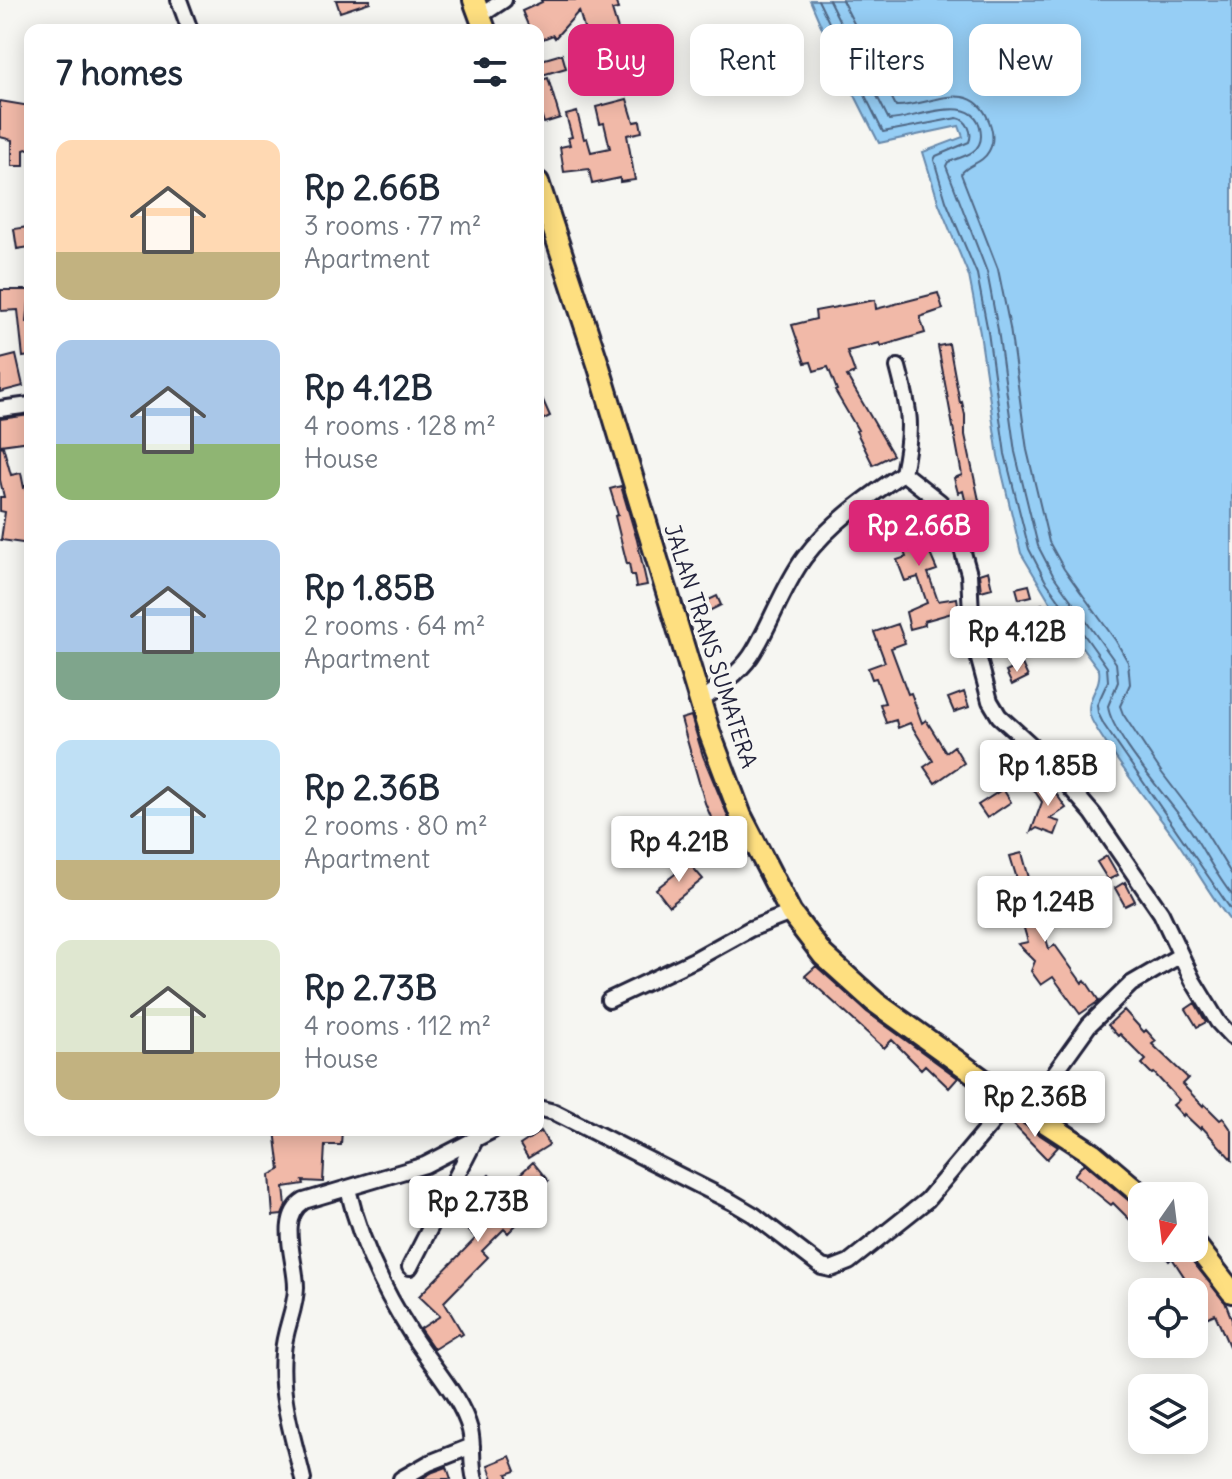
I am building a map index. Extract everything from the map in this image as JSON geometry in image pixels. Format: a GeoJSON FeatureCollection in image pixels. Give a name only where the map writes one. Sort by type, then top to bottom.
{"type":"FeatureCollection","features":[{"type":"Feature","properties":{"kind":"highway","name":"JALAN TRANS SUMATERA"},"geometry":{"type":"LineString","coordinates":[[544,200],[598,364],[700,702],[741,816],[791,913],[823,955],[875,1002],[1092,1153],[1128,1183]]}},
{"type":"Feature","properties":{"kind":"highway"},"geometry":{"type":"LineString","coordinates":[[1208,1261],[1232,1292]]}},
{"type":"Feature","properties":{"kind":"street"},"geometry":{"type":"LineString","coordinates":[[179,0],[188,24]]}},
{"type":"Feature","properties":{"kind":"street"},"geometry":{"type":"LineString","coordinates":[[480,15],[504,0]]}},
{"type":"Feature","properties":{"kind":"street"},"geometry":{"type":"LineString","coordinates":[[700,702],[753,654],[789,582],[820,539],[903,473],[909,443],[910,414],[898,367]]}},
{"type":"Feature","properties":{"kind":"street"},"geometry":{"type":"LineString","coordinates":[[0,409],[24,406]]}},
{"type":"Feature","properties":{"kind":"street"},"geometry":{"type":"LineString","coordinates":[[903,473],[940,502],[956,527],[969,574],[972,633],[986,688],[999,716],[1042,755],[1093,814],[1161,913],[1179,956],[1218,1022],[1232,1037]]}},
{"type":"Feature","properties":{"kind":"street"},"geometry":{"type":"LineString","coordinates":[[609,1000],[694,960],[750,929],[791,913]]}},
{"type":"Feature","properties":{"kind":"street"},"geometry":{"type":"LineString","coordinates":[[544,1110],[732,1202],[822,1267],[831,1269],[849,1262],[927,1200],[1131,984],[1179,956]]}},
{"type":"Feature","properties":{"kind":"street"},"geometry":{"type":"LineString","coordinates":[[303,1479],[285,1408],[283,1374],[284,1341],[296,1290],[290,1224],[293,1210],[304,1201],[425,1165],[483,1136]]}},
{"type":"Feature","properties":{"kind":"street"},"geometry":{"type":"LineString","coordinates":[[410,1267],[474,1141]]}},
{"type":"Feature","properties":{"kind":"street"},"geometry":{"type":"LineString","coordinates":[[348,1189],[358,1230],[381,1279],[471,1431],[475,1479]]}},
{"type":"Feature","properties":{"kind":"street"},"geometry":{"type":"LineString","coordinates":[[401,1479],[429,1463],[472,1446]]}},
{"type":"Feature","properties":{"kind":"water"},"geometry":{"type":"Polygon","coordinates":[[[810,0],[1232,0],[1232,923],[1094,724],[1089,710],[1099,670],[1058,615],[1021,553],[998,456],[969,276],[939,204],[923,152],[963,137],[959,126],[879,143],[855,96],[953,96],[953,24],[820,24],[810,0]]]}},
{"type":"Feature","properties":{"kind":"building"},"geometry":{"type":"Polygon","coordinates":[[[336,0],[370,0],[370,2],[340,12],[336,0]]]}},
{"type":"Feature","properties":{"kind":"building"},"geometry":{"type":"Polygon","coordinates":[[[541,0],[615,0],[618,9],[612,10],[616,24],[583,24],[579,11],[555,38],[553,35],[544,39],[544,24],[527,24],[522,11],[541,0]]]}},
{"type":"Feature","properties":{"kind":"building"},"geometry":{"type":"Polygon","coordinates":[[[562,54],[566,68],[544,74],[544,59],[562,54]]]}},
{"type":"Feature","properties":{"kind":"building"},"geometry":{"type":"Polygon","coordinates":[[[548,78],[560,118],[544,123],[544,79],[548,78]]]}},
{"type":"Feature","properties":{"kind":"building"},"geometry":{"type":"Polygon","coordinates":[[[627,99],[634,122],[640,121],[642,132],[627,135],[635,180],[620,182],[620,178],[592,184],[589,169],[564,172],[560,147],[570,145],[568,138],[572,137],[566,115],[577,112],[591,152],[610,148],[604,123],[600,124],[596,107],[627,99]]]}},
{"type":"Feature","properties":{"kind":"building"},"geometry":{"type":"Polygon","coordinates":[[[0,101],[24,105],[24,166],[12,166],[12,140],[0,137],[0,101]]]}},
{"type":"Feature","properties":{"kind":"building"},"geometry":{"type":"Polygon","coordinates":[[[24,228],[24,248],[17,249],[14,229],[24,228]]]}},
{"type":"Feature","properties":{"kind":"building"},"geometry":{"type":"Polygon","coordinates":[[[1,290],[24,290],[24,357],[18,310],[1,311],[1,290]]]}},
{"type":"Feature","properties":{"kind":"building"},"geometry":{"type":"Polygon","coordinates":[[[938,293],[943,309],[920,317],[925,333],[881,346],[880,343],[847,351],[855,373],[847,376],[893,455],[873,465],[858,430],[835,391],[828,367],[814,371],[811,362],[805,363],[792,325],[816,319],[815,311],[875,300],[876,309],[938,293]]]}},
{"type":"Feature","properties":{"kind":"building"},"geometry":{"type":"Polygon","coordinates":[[[949,344],[980,505],[967,508],[963,491],[958,493],[954,478],[962,475],[938,346],[949,344]]]}},
{"type":"Feature","properties":{"kind":"building"},"geometry":{"type":"Polygon","coordinates":[[[16,355],[23,386],[0,392],[0,359],[16,355]]]}},
{"type":"Feature","properties":{"kind":"building"},"geometry":{"type":"Polygon","coordinates":[[[544,402],[550,416],[544,419],[544,402]]]}},
{"type":"Feature","properties":{"kind":"building"},"geometry":{"type":"Polygon","coordinates":[[[24,416],[24,442],[0,445],[0,419],[24,416]]]}},
{"type":"Feature","properties":{"kind":"building"},"geometry":{"type":"Polygon","coordinates":[[[3,446],[11,475],[21,473],[24,543],[1,540],[5,512],[0,511],[0,497],[4,497],[0,480],[0,447],[3,446]]]}},
{"type":"Feature","properties":{"kind":"building"},"geometry":{"type":"Polygon","coordinates":[[[621,486],[647,585],[636,587],[634,575],[631,575],[627,564],[610,489],[621,486]]]}},
{"type":"Feature","properties":{"kind":"building"},"geometry":{"type":"Polygon","coordinates":[[[908,503],[937,570],[928,573],[938,601],[957,598],[959,611],[924,621],[925,625],[910,629],[906,612],[927,603],[918,577],[905,581],[897,560],[906,557],[888,511],[908,503]]]}},
{"type":"Feature","properties":{"kind":"building"},"geometry":{"type":"Polygon","coordinates":[[[988,571],[992,588],[981,591],[979,574],[988,571]]]}},
{"type":"Feature","properties":{"kind":"building"},"geometry":{"type":"Polygon","coordinates":[[[1029,585],[1032,596],[1019,599],[1016,588],[1029,585]]]}},
{"type":"Feature","properties":{"kind":"building"},"geometry":{"type":"Polygon","coordinates":[[[717,596],[721,605],[705,613],[700,604],[717,596]]]}},
{"type":"Feature","properties":{"kind":"building"},"geometry":{"type":"Polygon","coordinates":[[[1042,604],[1047,616],[1038,620],[1032,609],[1042,604]]]}},
{"type":"Feature","properties":{"kind":"building"},"geometry":{"type":"Polygon","coordinates":[[[898,624],[905,643],[891,648],[908,694],[911,693],[922,723],[926,720],[946,752],[954,746],[964,763],[935,783],[924,767],[933,761],[910,723],[898,728],[896,720],[886,723],[880,704],[885,703],[876,678],[872,679],[868,668],[885,662],[874,632],[898,624]]]}},
{"type":"Feature","properties":{"kind":"building"},"geometry":{"type":"Polygon","coordinates":[[[1022,664],[1028,677],[1012,685],[1006,672],[1022,664]]]}},
{"type":"Feature","properties":{"kind":"building"},"geometry":{"type":"Polygon","coordinates":[[[964,692],[969,707],[954,712],[948,698],[964,692]]]}},
{"type":"Feature","properties":{"kind":"building"},"geometry":{"type":"Polygon","coordinates":[[[691,716],[703,756],[735,833],[720,839],[705,803],[681,719],[691,716]]]}},
{"type":"Feature","properties":{"kind":"building"},"geometry":{"type":"Polygon","coordinates":[[[1029,760],[1036,782],[1024,785],[1017,763],[1029,760]]]}},
{"type":"Feature","properties":{"kind":"building"},"geometry":{"type":"Polygon","coordinates":[[[1046,779],[1066,808],[1050,819],[1060,822],[1055,835],[1037,828],[1031,832],[1042,802],[1032,787],[1046,779]]]}},
{"type":"Feature","properties":{"kind":"building"},"geometry":{"type":"Polygon","coordinates":[[[1003,789],[1011,802],[987,818],[978,805],[1003,789]]]}},
{"type":"Feature","properties":{"kind":"building"},"geometry":{"type":"Polygon","coordinates":[[[1022,853],[1049,949],[1055,945],[1099,1001],[1080,1014],[1053,977],[1041,985],[1031,971],[1035,961],[1018,944],[1028,942],[1020,915],[1013,917],[1007,896],[1021,892],[1010,856],[1022,853]]]}},
{"type":"Feature","properties":{"kind":"building"},"geometry":{"type":"Polygon","coordinates":[[[1107,856],[1118,875],[1108,880],[1097,862],[1107,856]]]}},
{"type":"Feature","properties":{"kind":"building"},"geometry":{"type":"Polygon","coordinates":[[[689,863],[703,879],[669,906],[656,889],[689,863]]]}},
{"type":"Feature","properties":{"kind":"building"},"geometry":{"type":"Polygon","coordinates":[[[1125,882],[1135,901],[1125,906],[1115,888],[1125,882]]]}},
{"type":"Feature","properties":{"kind":"building"},"geometry":{"type":"Polygon","coordinates":[[[816,966],[867,1012],[958,1078],[949,1088],[925,1065],[921,1069],[892,1040],[884,1048],[805,976],[816,966]]]}},
{"type":"Feature","properties":{"kind":"building"},"geometry":{"type":"Polygon","coordinates":[[[1195,1003],[1206,1022],[1197,1027],[1186,1009],[1195,1003]]]}},
{"type":"Feature","properties":{"kind":"building"},"geometry":{"type":"Polygon","coordinates":[[[1124,1010],[1156,1041],[1152,1044],[1188,1078],[1182,1084],[1203,1106],[1220,1120],[1223,1118],[1232,1131],[1232,1160],[1202,1127],[1200,1129],[1183,1116],[1173,1105],[1179,1100],[1142,1064],[1146,1060],[1108,1025],[1124,1010]]]}},
{"type":"Feature","properties":{"kind":"building"},"geometry":{"type":"Polygon","coordinates":[[[1011,1116],[1058,1147],[1047,1159],[1008,1119],[1011,1116]]]}},
{"type":"Feature","properties":{"kind":"building"},"geometry":{"type":"Polygon","coordinates":[[[276,1136],[342,1136],[341,1145],[325,1145],[323,1182],[303,1181],[304,1184],[284,1187],[286,1206],[282,1215],[273,1216],[270,1175],[280,1170],[276,1136]]]}},
{"type":"Feature","properties":{"kind":"building"},"geometry":{"type":"Polygon","coordinates":[[[534,1136],[544,1136],[549,1145],[528,1158],[520,1145],[534,1136]]]}},
{"type":"Feature","properties":{"kind":"building"},"geometry":{"type":"Polygon","coordinates":[[[533,1162],[548,1181],[512,1215],[519,1222],[508,1233],[504,1229],[482,1251],[488,1257],[444,1302],[463,1334],[434,1349],[420,1329],[440,1316],[419,1296],[476,1238],[468,1230],[477,1221],[459,1202],[489,1175],[503,1190],[533,1162]]]}},
{"type":"Feature","properties":{"kind":"building"},"geometry":{"type":"Polygon","coordinates":[[[1084,1163],[1128,1200],[1128,1218],[1113,1203],[1111,1205],[1074,1175],[1084,1163]]]}},
{"type":"Feature","properties":{"kind":"building"},"geometry":{"type":"Polygon","coordinates":[[[1175,1262],[1193,1262],[1206,1278],[1185,1278],[1175,1262]]]}},
{"type":"Feature","properties":{"kind":"building"},"geometry":{"type":"Polygon","coordinates":[[[1208,1281],[1225,1302],[1232,1320],[1232,1353],[1215,1314],[1208,1317],[1208,1281]]]}},
{"type":"Feature","properties":{"kind":"building"},"geometry":{"type":"Polygon","coordinates":[[[510,1456],[516,1471],[507,1474],[509,1479],[493,1479],[488,1465],[510,1456]]]}},
{"type":"Feature","properties":{"kind":"building"},"geometry":{"type":"Polygon","coordinates":[[[447,1467],[451,1479],[421,1479],[433,1472],[447,1467]]]}}]}
